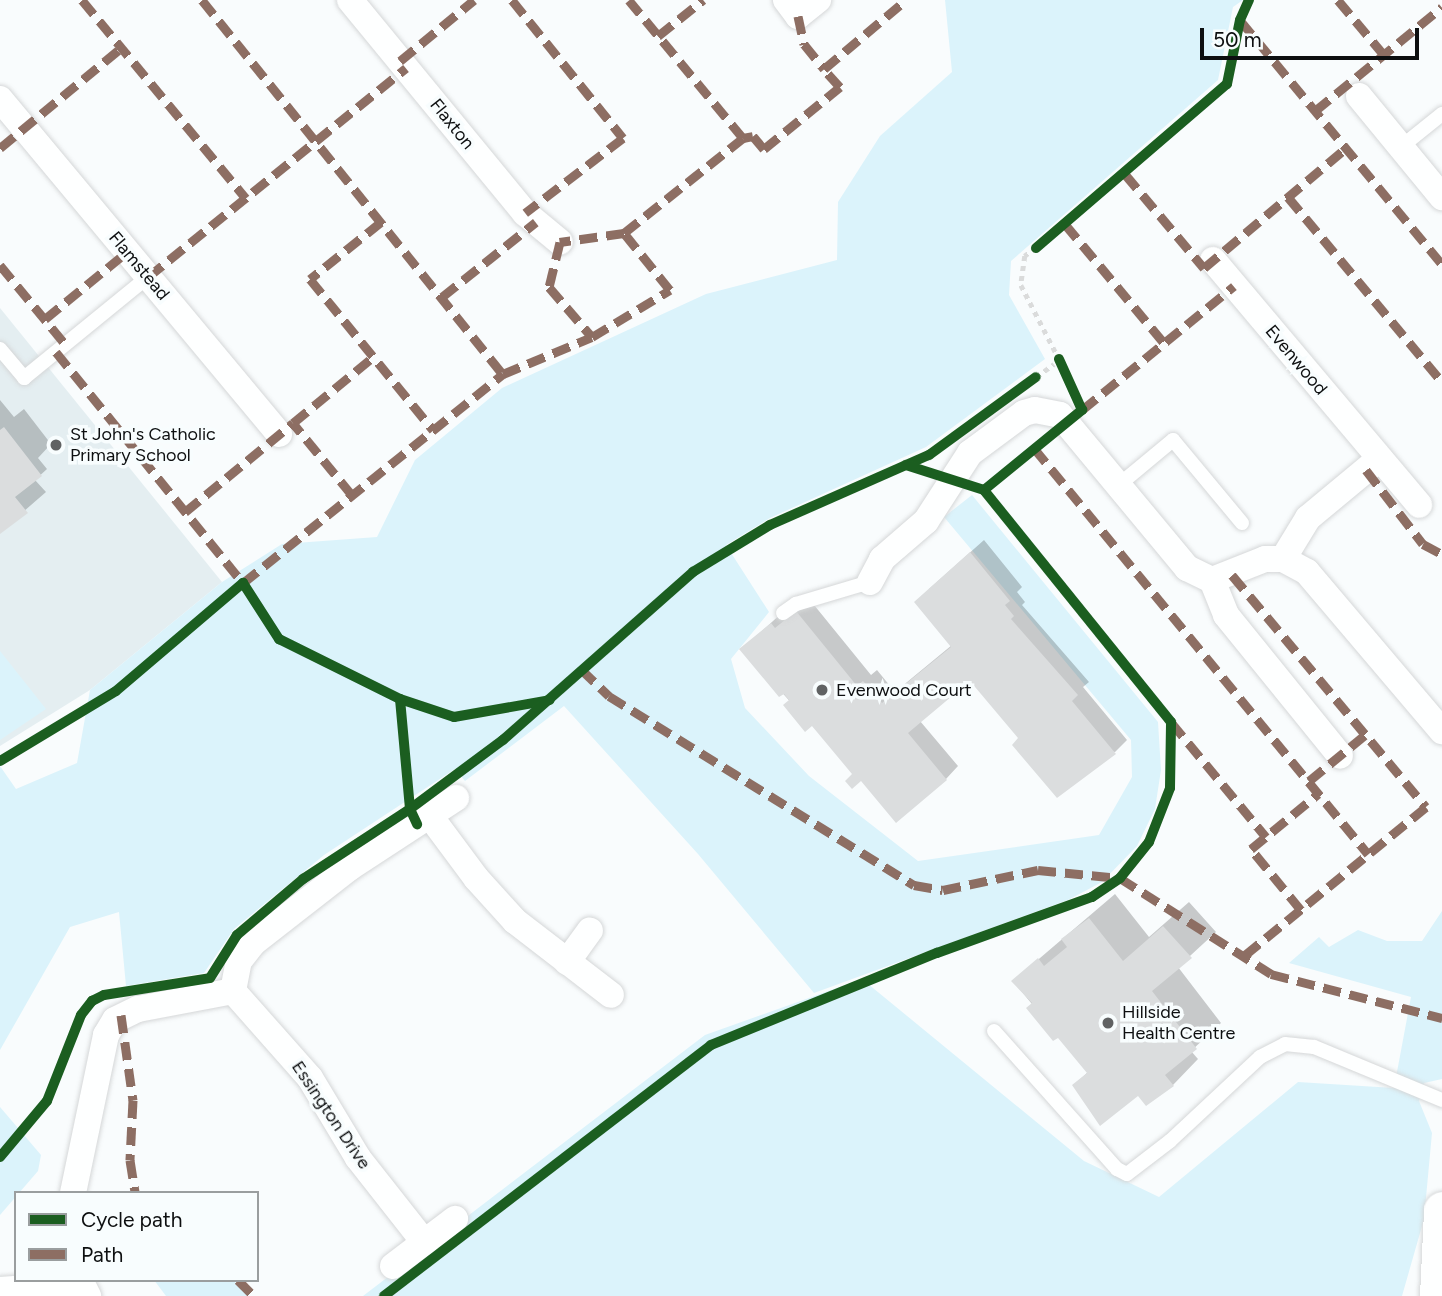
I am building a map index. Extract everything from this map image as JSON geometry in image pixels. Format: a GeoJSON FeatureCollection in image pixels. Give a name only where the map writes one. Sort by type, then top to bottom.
{"type":"FeatureCollection","features":[{"type":"Feature","properties":{"kind":"street","name":"Flaxton"},"geometry":{"type":"LineString","coordinates":[[350,0],[525,213],[560,242]]}},
{"type":"Feature","properties":{"kind":"street"},"geometry":{"type":"LineString","coordinates":[[786,0],[799,16],[818,0]]}},
{"type":"Feature","properties":{"kind":"street"},"geometry":{"type":"LineString","coordinates":[[1359,96],[1442,197]]}},
{"type":"Feature","properties":{"kind":"street","name":"Flamstead"},"geometry":{"type":"LineString","coordinates":[[0,99],[279,434]]}},
{"type":"Feature","properties":{"kind":"street","name":"Evenwood"},"geometry":{"type":"LineString","coordinates":[[1213,260],[1419,505]]}},
{"type":"Feature","properties":{"kind":"street"},"geometry":{"type":"LineString","coordinates":[[870,582],[882,559],[926,521],[970,453],[1024,414],[1035,410],[1060,415],[1187,568],[1212,580],[1226,614],[1340,756]]}},
{"type":"Feature","properties":{"kind":"street"},"geometry":{"type":"LineString","coordinates":[[1283,559],[1307,517],[1380,459]]}},
{"type":"Feature","properties":{"kind":"street"},"geometry":{"type":"LineString","coordinates":[[1212,580],[1265,559],[1283,559],[1307,572],[1442,731]]}},
{"type":"Feature","properties":{"kind":"street"},"geometry":{"type":"LineString","coordinates":[[73,1191],[106,1035],[114,1020],[138,1009],[233,991],[239,961],[253,943],[338,876],[456,798]]}},
{"type":"Feature","properties":{"kind":"street"},"geometry":{"type":"LineString","coordinates":[[430,816],[495,901],[611,995]]}},
{"type":"Feature","properties":{"kind":"street"},"geometry":{"type":"LineString","coordinates":[[567,962],[590,930]]}},
{"type":"Feature","properties":{"kind":"street","name":"Essington Drive"},"geometry":{"type":"LineString","coordinates":[[233,991],[310,1078],[358,1158],[425,1242]]}},
{"type":"Feature","properties":{"kind":"street"},"geometry":{"type":"LineString","coordinates":[[1438,1296],[1442,1210]]}},
{"type":"Feature","properties":{"kind":"street"},"geometry":{"type":"LineString","coordinates":[[393,1266],[455,1219]]}},
{"type":"Feature","properties":{"kind":"street"},"geometry":{"type":"LineString","coordinates":[[16,1289],[62,1296]]}},
{"type":"Feature","properties":{"kind":"lane"},"geometry":{"type":"LineString","coordinates":[[1401,147],[1442,114]]}},
{"type":"Feature","properties":{"kind":"lane"},"geometry":{"type":"LineString","coordinates":[[0,349],[24,378],[148,277]]}},
{"type":"Feature","properties":{"kind":"lane"},"geometry":{"type":"LineString","coordinates":[[1120,484],[1173,440],[1241,523]]}},
{"type":"Feature","properties":{"kind":"lane"},"geometry":{"type":"LineString","coordinates":[[783,613],[796,604],[870,582]]}},
{"type":"Feature","properties":{"kind":"lane"},"geometry":{"type":"LineString","coordinates":[[994,1031],[1116,1169],[1127,1174],[1170,1142],[1260,1057],[1286,1044],[1314,1047],[1442,1100]]}},
{"type":"Feature","properties":{"kind":"path"},"geometry":{"type":"LineString","coordinates":[[1037,381],[1058,361],[1021,285],[1025,256],[1046,240]]}},
{"type":"Feature","properties":{"kind":"shaded area"},"geometry":{"type":"Polygon","coordinates":[[[945,0],[1243,0],[1233,7],[1218,80],[1011,261],[1009,295],[1045,359],[926,447],[770,518],[726,545],[769,612],[731,659],[745,708],[809,776],[918,861],[1099,835],[1132,777],[1131,740],[944,517],[972,495],[1158,722],[1161,770],[1155,809],[1137,846],[1102,882],[1068,900],[814,993],[698,854],[564,706],[465,781],[455,769],[324,855],[234,929],[204,973],[126,986],[119,912],[70,927],[0,1050],[0,766],[16,789],[77,763],[90,690],[222,582],[282,544],[377,537],[415,460],[502,388],[706,294],[837,260],[838,202],[880,136],[952,72],[945,0]]]}},
{"type":"Feature","properties":{"kind":"shaded area","name":"St John's Catholic Primary School"},"geometry":{"type":"Polygon","coordinates":[[[0,308],[222,582],[90,690],[0,746],[0,308]]]}},
{"type":"Feature","properties":{"kind":"shaded area"},"geometry":{"type":"Polygon","coordinates":[[[0,651],[46,709],[0,740],[0,651]]]}},
{"type":"Feature","properties":{"kind":"shaded area"},"geometry":{"type":"Polygon","coordinates":[[[1442,911],[1442,1079],[1424,1083],[1419,1101],[1432,1133],[1424,1219],[1402,1296],[363,1296],[705,1035],[862,979],[1084,1161],[1159,1197],[1298,1082],[1394,1088],[1411,997],[1289,963],[1319,937],[1329,947],[1358,930],[1387,941],[1422,941],[1442,911]]]}},
{"type":"Feature","properties":{"kind":"shaded area"},"geometry":{"type":"Polygon","coordinates":[[[0,1107],[41,1155],[38,1171],[21,1191],[14,1191],[14,1199],[0,1215],[0,1107]]]}},
{"type":"Feature","properties":{"kind":"shaded area"},"geometry":{"type":"Polygon","coordinates":[[[156,1282],[235,1282],[249,1296],[166,1296],[156,1282]]]}},
{"type":"Feature","properties":{"kind":"building"},"geometry":{"type":"Polygon","coordinates":[[[4,427],[42,476],[15,497],[28,513],[0,534],[0,430],[4,427]]]}},
{"type":"Feature","properties":{"kind":"building","name":"Evenwood Court"},"geometry":{"type":"Polygon","coordinates":[[[970,552],[1010,601],[1005,605],[1014,616],[1011,619],[1078,695],[1072,701],[1116,754],[1057,798],[1012,745],[1018,738],[970,681],[908,733],[947,780],[896,823],[861,781],[852,789],[845,781],[852,774],[812,726],[805,732],[783,705],[789,700],[784,694],[779,697],[739,649],[771,623],[775,628],[796,611],[857,686],[863,681],[882,703],[951,647],[914,602],[970,552]]]}},
{"type":"Feature","properties":{"kind":"building","name":"Hillside Health Centre"},"geometry":{"type":"Polygon","coordinates":[[[1089,918],[1123,961],[1163,926],[1192,958],[1152,991],[1197,1049],[1165,1075],[1174,1086],[1146,1106],[1138,1096],[1100,1126],[1072,1085],[1087,1073],[1058,1038],[1053,1041],[1026,1008],[1032,1003],[1011,981],[1038,958],[1044,966],[1067,947],[1061,939],[1089,918]]]}},
{"type":"Feature","properties":{"kind":"marked path"},"geometry":{"type":"LineString","coordinates":[[82,0],[246,198]]}},
{"type":"Feature","properties":{"kind":"marked path"},"geometry":{"type":"LineString","coordinates":[[202,0],[503,374],[592,337],[670,290],[624,233],[560,242],[549,287],[592,337]]}},
{"type":"Feature","properties":{"kind":"marked path"},"geometry":{"type":"LineString","coordinates":[[400,61],[474,0]]}},
{"type":"Feature","properties":{"kind":"marked path"},"geometry":{"type":"LineString","coordinates":[[512,0],[623,138],[525,213]]}},
{"type":"Feature","properties":{"kind":"marked path"},"geometry":{"type":"LineString","coordinates":[[624,233],[743,138],[629,0]]}},
{"type":"Feature","properties":{"kind":"marked path"},"geometry":{"type":"LineString","coordinates":[[658,36],[703,0]]}},
{"type":"Feature","properties":{"kind":"marked path"},"geometry":{"type":"LineString","coordinates":[[743,138],[753,136],[764,149],[840,87],[824,69],[906,0]]}},
{"type":"Feature","properties":{"kind":"marked path"},"geometry":{"type":"LineString","coordinates":[[1338,0],[1384,55]]}},
{"type":"Feature","properties":{"kind":"marked path"},"geometry":{"type":"LineString","coordinates":[[1315,111],[1442,7]]}},
{"type":"Feature","properties":{"kind":"marked path"},"geometry":{"type":"LineString","coordinates":[[798,16],[804,44],[824,69]]}},
{"type":"Feature","properties":{"kind":"marked path"},"geometry":{"type":"LineString","coordinates":[[1240,20],[1442,264]]}},
{"type":"Feature","properties":{"kind":"marked path"},"geometry":{"type":"LineString","coordinates":[[0,148],[121,48]]}},
{"type":"Feature","properties":{"kind":"marked path"},"geometry":{"type":"LineString","coordinates":[[148,277],[406,68]]}},
{"type":"Feature","properties":{"kind":"marked path"},"geometry":{"type":"LineString","coordinates":[[1125,174],[1204,268],[1346,148]]}},
{"type":"Feature","properties":{"kind":"marked path"},"geometry":{"type":"LineString","coordinates":[[1288,197],[1442,382]]}},
{"type":"Feature","properties":{"kind":"marked path"},"geometry":{"type":"LineString","coordinates":[[381,222],[310,279],[433,430]]}},
{"type":"Feature","properties":{"kind":"marked path"},"geometry":{"type":"LineString","coordinates":[[442,297],[536,222]]}},
{"type":"Feature","properties":{"kind":"marked path"},"geometry":{"type":"LineString","coordinates":[[1065,224],[1164,343]]}},
{"type":"Feature","properties":{"kind":"marked path"},"geometry":{"type":"LineString","coordinates":[[45,319],[127,252]]}},
{"type":"Feature","properties":{"kind":"marked path"},"geometry":{"type":"LineString","coordinates":[[0,265],[66,345]]}},
{"type":"Feature","properties":{"kind":"marked path"},"geometry":{"type":"LineString","coordinates":[[1082,410],[1234,286]]}},
{"type":"Feature","properties":{"kind":"marked path"},"geometry":{"type":"LineString","coordinates":[[56,352],[243,583],[503,374]]}},
{"type":"Feature","properties":{"kind":"marked path"},"geometry":{"type":"LineString","coordinates":[[352,495],[293,423],[373,357]]}},
{"type":"Feature","properties":{"kind":"marked path"},"geometry":{"type":"LineString","coordinates":[[185,512],[293,423]]}},
{"type":"Feature","properties":{"kind":"marked path"},"geometry":{"type":"LineString","coordinates":[[1034,448],[1368,854]]}},
{"type":"Feature","properties":{"kind":"marked path"},"geometry":{"type":"LineString","coordinates":[[1366,470],[1423,544],[1442,554]]}},
{"type":"Feature","properties":{"kind":"marked path"},"geometry":{"type":"LineString","coordinates":[[1232,575],[1426,807],[1244,956]]}},
{"type":"Feature","properties":{"kind":"marked path"},"geometry":{"type":"LineString","coordinates":[[581,669],[609,696],[914,885],[943,890],[1038,870],[1120,878],[1271,974],[1442,1018]]}},
{"type":"Feature","properties":{"kind":"marked path"},"geometry":{"type":"LineString","coordinates":[[1171,722],[1266,837]]}},
{"type":"Feature","properties":{"kind":"marked path"},"geometry":{"type":"LineString","coordinates":[[1309,781],[1365,735]]}},
{"type":"Feature","properties":{"kind":"marked path"},"geometry":{"type":"LineString","coordinates":[[1301,910],[1251,849],[1318,794]]}},
{"type":"Feature","properties":{"kind":"marked path"},"geometry":{"type":"LineString","coordinates":[[121,1015],[133,1100],[130,1160],[135,1191]]}},
{"type":"Feature","properties":{"kind":"marked path"},"geometry":{"type":"LineString","coordinates":[[240,1282],[254,1296]]}},
{"type":"Feature","properties":{"kind":"cycle path"},"geometry":{"type":"LineString","coordinates":[[1036,248],[1227,84],[1240,20],[1249,0]]}},
{"type":"Feature","properties":{"kind":"cycle path"},"geometry":{"type":"LineString","coordinates":[[984,490],[1082,410],[1059,359]]}},
{"type":"Feature","properties":{"kind":"cycle path"},"geometry":{"type":"LineString","coordinates":[[0,1157],[47,1101],[81,1015],[92,1001],[104,995],[210,978],[237,935],[303,879],[410,809],[503,740],[693,572],[770,525],[929,455],[1036,377]]}},
{"type":"Feature","properties":{"kind":"cycle path"},"geometry":{"type":"LineString","coordinates":[[384,1296],[711,1045],[937,953],[1092,897],[1120,878],[1149,842],[1170,788],[1171,722],[984,490],[906,465]]}},
{"type":"Feature","properties":{"kind":"cycle path"},"geometry":{"type":"LineString","coordinates":[[0,761],[116,691],[243,583],[279,639],[400,699],[410,809],[417,824]]}},
{"type":"Feature","properties":{"kind":"cycle path"},"geometry":{"type":"LineString","coordinates":[[400,699],[454,717],[550,700]]}},
{"type":"Feature","properties":{"kind":"place","name":"St John's Catholic Primary School"},"geometry":{"type":"Point","coordinates":[56,445]}},
{"type":"Feature","properties":{"kind":"place","name":"Evenwood Court"},"geometry":{"type":"Point","coordinates":[822,690]}},
{"type":"Feature","properties":{"kind":"place","name":"Hillside Health Centre"},"geometry":{"type":"Point","coordinates":[1108,1023]}}]}
